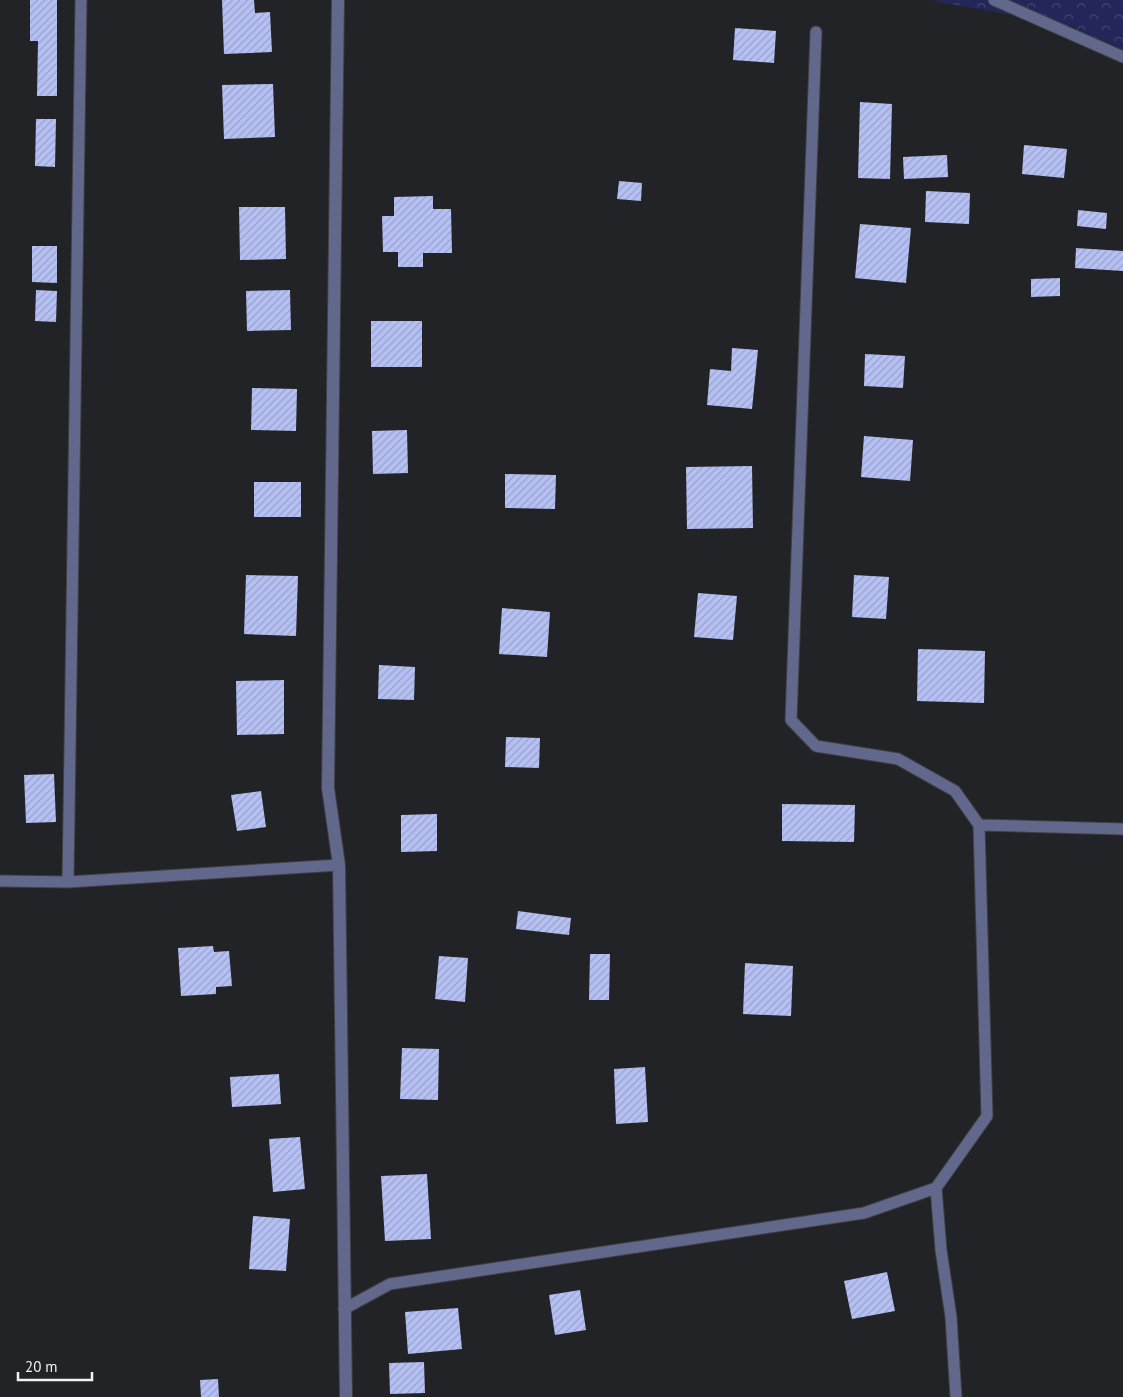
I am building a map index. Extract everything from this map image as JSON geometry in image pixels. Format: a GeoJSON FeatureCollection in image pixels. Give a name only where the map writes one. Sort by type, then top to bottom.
{"type":"FeatureCollection","features":[{"type":"Feature","properties":{"kind":"street"},"geometry":{"type":"LineString","coordinates":[[338,0],[328,788],[339,865],[346,1397]]}},
{"type":"Feature","properties":{"kind":"lane"},"geometry":{"type":"LineString","coordinates":[[68,882],[81,0]]}},
{"type":"Feature","properties":{"kind":"lane"},"geometry":{"type":"LineString","coordinates":[[994,0],[1123,57]]}},
{"type":"Feature","properties":{"kind":"lane"},"geometry":{"type":"LineString","coordinates":[[344,1309],[390,1284],[864,1213],[936,1188],[988,1116],[979,825],[955,791],[898,759],[816,746],[791,720],[816,32]]}},
{"type":"Feature","properties":{"kind":"lane"},"geometry":{"type":"LineString","coordinates":[[979,825],[1123,829]]}},
{"type":"Feature","properties":{"kind":"lane"},"geometry":{"type":"LineString","coordinates":[[0,881],[68,882],[339,865]]}},
{"type":"Feature","properties":{"kind":"lane"},"geometry":{"type":"LineString","coordinates":[[936,1188],[941,1250],[952,1317],[956,1397]]}},
{"type":"Feature","properties":{"kind":"green space"},"geometry":{"type":"Polygon","coordinates":[[[929,0],[1123,0],[1123,60],[1072,26],[929,0]]]}},
{"type":"Feature","properties":{"kind":"building"},"geometry":{"type":"Polygon","coordinates":[[[30,0],[57,0],[57,96],[37,96],[38,41],[30,41],[30,0]]]}},
{"type":"Feature","properties":{"kind":"building"},"geometry":{"type":"Polygon","coordinates":[[[222,0],[254,0],[255,13],[270,12],[272,52],[224,54],[222,0]]]}},
{"type":"Feature","properties":{"kind":"building"},"geometry":{"type":"Polygon","coordinates":[[[735,28],[776,31],[774,63],[733,60],[735,28]]]}},
{"type":"Feature","properties":{"kind":"building"},"geometry":{"type":"Polygon","coordinates":[[[273,84],[275,137],[224,139],[222,85],[273,84]]]}},
{"type":"Feature","properties":{"kind":"building"},"geometry":{"type":"Polygon","coordinates":[[[860,102],[892,104],[890,179],[858,178],[860,102]]]}},
{"type":"Feature","properties":{"kind":"building"},"geometry":{"type":"Polygon","coordinates":[[[36,119],[56,119],[55,167],[35,166],[36,119]]]}},
{"type":"Feature","properties":{"kind":"building"},"geometry":{"type":"Polygon","coordinates":[[[1024,145],[1067,149],[1064,178],[1022,174],[1024,145]]]}},
{"type":"Feature","properties":{"kind":"building"},"geometry":{"type":"Polygon","coordinates":[[[947,155],[948,177],[904,179],[903,157],[947,155]]]}},
{"type":"Feature","properties":{"kind":"building"},"geometry":{"type":"Polygon","coordinates":[[[619,181],[642,183],[641,201],[617,199],[619,181]]]}},
{"type":"Feature","properties":{"kind":"building"},"geometry":{"type":"Polygon","coordinates":[[[926,191],[970,193],[969,224],[925,222],[926,191]]]}},
{"type":"Feature","properties":{"kind":"building"},"geometry":{"type":"Polygon","coordinates":[[[433,196],[433,209],[451,209],[452,253],[423,253],[423,267],[398,267],[398,252],[383,252],[382,216],[394,216],[394,197],[433,196]]]}},
{"type":"Feature","properties":{"kind":"building"},"geometry":{"type":"Polygon","coordinates":[[[239,207],[285,207],[286,259],[240,260],[239,207]]]}},
{"type":"Feature","properties":{"kind":"building"},"geometry":{"type":"Polygon","coordinates":[[[1078,210],[1107,213],[1106,229],[1077,226],[1078,210]]]}},
{"type":"Feature","properties":{"kind":"building"},"geometry":{"type":"Polygon","coordinates":[[[860,224],[911,228],[906,283],[855,278],[860,224]]]}},
{"type":"Feature","properties":{"kind":"building"},"geometry":{"type":"Polygon","coordinates":[[[32,246],[57,246],[57,283],[32,282],[32,246]]]}},
{"type":"Feature","properties":{"kind":"building"},"geometry":{"type":"Polygon","coordinates":[[[1076,248],[1123,251],[1123,271],[1075,268],[1076,248]]]}},
{"type":"Feature","properties":{"kind":"building"},"geometry":{"type":"Polygon","coordinates":[[[1060,278],[1060,296],[1031,297],[1031,279],[1060,278]]]}},
{"type":"Feature","properties":{"kind":"building"},"geometry":{"type":"Polygon","coordinates":[[[36,290],[57,291],[56,322],[35,321],[36,290]]]}},
{"type":"Feature","properties":{"kind":"building"},"geometry":{"type":"Polygon","coordinates":[[[290,290],[291,330],[247,331],[246,291],[290,290]]]}},
{"type":"Feature","properties":{"kind":"building"},"geometry":{"type":"Polygon","coordinates":[[[371,321],[422,321],[422,367],[371,367],[371,321]]]}},
{"type":"Feature","properties":{"kind":"building"},"geometry":{"type":"Polygon","coordinates":[[[732,348],[758,350],[752,409],[707,405],[710,369],[731,371],[732,348]]]}},
{"type":"Feature","properties":{"kind":"building"},"geometry":{"type":"Polygon","coordinates":[[[865,354],[905,356],[903,388],[864,386],[865,354]]]}},
{"type":"Feature","properties":{"kind":"building"},"geometry":{"type":"Polygon","coordinates":[[[252,388],[297,389],[296,431],[251,430],[252,388]]]}},
{"type":"Feature","properties":{"kind":"building"},"geometry":{"type":"Polygon","coordinates":[[[407,430],[408,473],[373,474],[372,431],[407,430]]]}},
{"type":"Feature","properties":{"kind":"building"},"geometry":{"type":"Polygon","coordinates":[[[864,436],[913,440],[910,481],[861,477],[864,436]]]}},
{"type":"Feature","properties":{"kind":"building"},"geometry":{"type":"Polygon","coordinates":[[[752,466],[753,528],[687,529],[686,467],[752,466]]]}},
{"type":"Feature","properties":{"kind":"building"},"geometry":{"type":"Polygon","coordinates":[[[505,474],[556,475],[555,509],[505,508],[505,474]]]}},
{"type":"Feature","properties":{"kind":"building"},"geometry":{"type":"Polygon","coordinates":[[[254,482],[301,482],[301,517],[254,517],[254,482]]]}},
{"type":"Feature","properties":{"kind":"building"},"geometry":{"type":"Polygon","coordinates":[[[246,575],[298,576],[296,636],[244,634],[246,575]]]}},
{"type":"Feature","properties":{"kind":"building"},"geometry":{"type":"Polygon","coordinates":[[[854,575],[889,577],[886,619],[852,617],[854,575]]]}},
{"type":"Feature","properties":{"kind":"building"},"geometry":{"type":"Polygon","coordinates":[[[698,593],[737,596],[733,640],[694,637],[698,593]]]}},
{"type":"Feature","properties":{"kind":"building"},"geometry":{"type":"Polygon","coordinates":[[[502,608],[550,612],[547,657],[499,654],[502,608]]]}},
{"type":"Feature","properties":{"kind":"building"},"geometry":{"type":"Polygon","coordinates":[[[918,649],[985,651],[984,703],[917,701],[918,649]]]}},
{"type":"Feature","properties":{"kind":"building"},"geometry":{"type":"Polygon","coordinates":[[[379,665],[415,667],[414,700],[378,699],[379,665]]]}},
{"type":"Feature","properties":{"kind":"building"},"geometry":{"type":"Polygon","coordinates":[[[284,680],[284,734],[237,735],[236,681],[284,680]]]}},
{"type":"Feature","properties":{"kind":"building"},"geometry":{"type":"Polygon","coordinates":[[[506,737],[540,738],[539,768],[505,767],[506,737]]]}},
{"type":"Feature","properties":{"kind":"building"},"geometry":{"type":"Polygon","coordinates":[[[54,774],[56,822],[26,823],[24,775],[54,774]]]}},
{"type":"Feature","properties":{"kind":"building"},"geometry":{"type":"Polygon","coordinates":[[[261,791],[266,827],[237,831],[231,795],[261,791]]]}},
{"type":"Feature","properties":{"kind":"building"},"geometry":{"type":"Polygon","coordinates":[[[782,804],[855,805],[854,842],[782,841],[782,804]]]}},
{"type":"Feature","properties":{"kind":"building"},"geometry":{"type":"Polygon","coordinates":[[[437,814],[437,851],[401,852],[401,815],[437,814]]]}},
{"type":"Feature","properties":{"kind":"building"},"geometry":{"type":"Polygon","coordinates":[[[518,911],[571,918],[569,935],[516,929],[518,911]]]}},
{"type":"Feature","properties":{"kind":"building"},"geometry":{"type":"Polygon","coordinates":[[[213,946],[214,952],[229,951],[232,986],[216,987],[216,994],[181,996],[178,948],[213,946]]]}},
{"type":"Feature","properties":{"kind":"building"},"geometry":{"type":"Polygon","coordinates":[[[590,954],[610,954],[609,1000],[589,1000],[590,954]]]}},
{"type":"Feature","properties":{"kind":"building"},"geometry":{"type":"Polygon","coordinates":[[[439,956],[468,958],[465,1002],[435,999],[439,956]]]}},
{"type":"Feature","properties":{"kind":"building"},"geometry":{"type":"Polygon","coordinates":[[[745,963],[793,966],[791,1016],[743,1014],[745,963]]]}},
{"type":"Feature","properties":{"kind":"building"},"geometry":{"type":"Polygon","coordinates":[[[402,1048],[439,1049],[438,1100],[400,1099],[402,1048]]]}},
{"type":"Feature","properties":{"kind":"building"},"geometry":{"type":"Polygon","coordinates":[[[645,1067],[648,1122],[616,1124],[614,1069],[645,1067]]]}},
{"type":"Feature","properties":{"kind":"building"},"geometry":{"type":"Polygon","coordinates":[[[279,1074],[281,1104],[232,1107],[230,1077],[279,1074]]]}},
{"type":"Feature","properties":{"kind":"building"},"geometry":{"type":"Polygon","coordinates":[[[300,1137],[305,1189],[273,1192],[269,1139],[300,1137]]]}},
{"type":"Feature","properties":{"kind":"building"},"geometry":{"type":"Polygon","coordinates":[[[427,1174],[431,1239],[385,1241],[381,1176],[427,1174]]]}},
{"type":"Feature","properties":{"kind":"building"},"geometry":{"type":"Polygon","coordinates":[[[253,1216],[290,1219],[286,1271],[249,1269],[253,1216]]]}},
{"type":"Feature","properties":{"kind":"building"},"geometry":{"type":"Polygon","coordinates":[[[887,1272],[895,1311],[852,1319],[844,1281],[887,1272]]]}},
{"type":"Feature","properties":{"kind":"building"},"geometry":{"type":"Polygon","coordinates":[[[580,1290],[586,1330],[555,1335],[549,1295],[580,1290]]]}},
{"type":"Feature","properties":{"kind":"building"},"geometry":{"type":"Polygon","coordinates":[[[458,1308],[462,1349],[408,1354],[405,1312],[458,1308]]]}},
{"type":"Feature","properties":{"kind":"building"},"geometry":{"type":"Polygon","coordinates":[[[424,1362],[425,1393],[390,1394],[389,1363],[424,1362]]]}},
{"type":"Feature","properties":{"kind":"building"},"geometry":{"type":"Polygon","coordinates":[[[218,1379],[219,1397],[201,1397],[200,1380],[218,1379]]]}}]}
